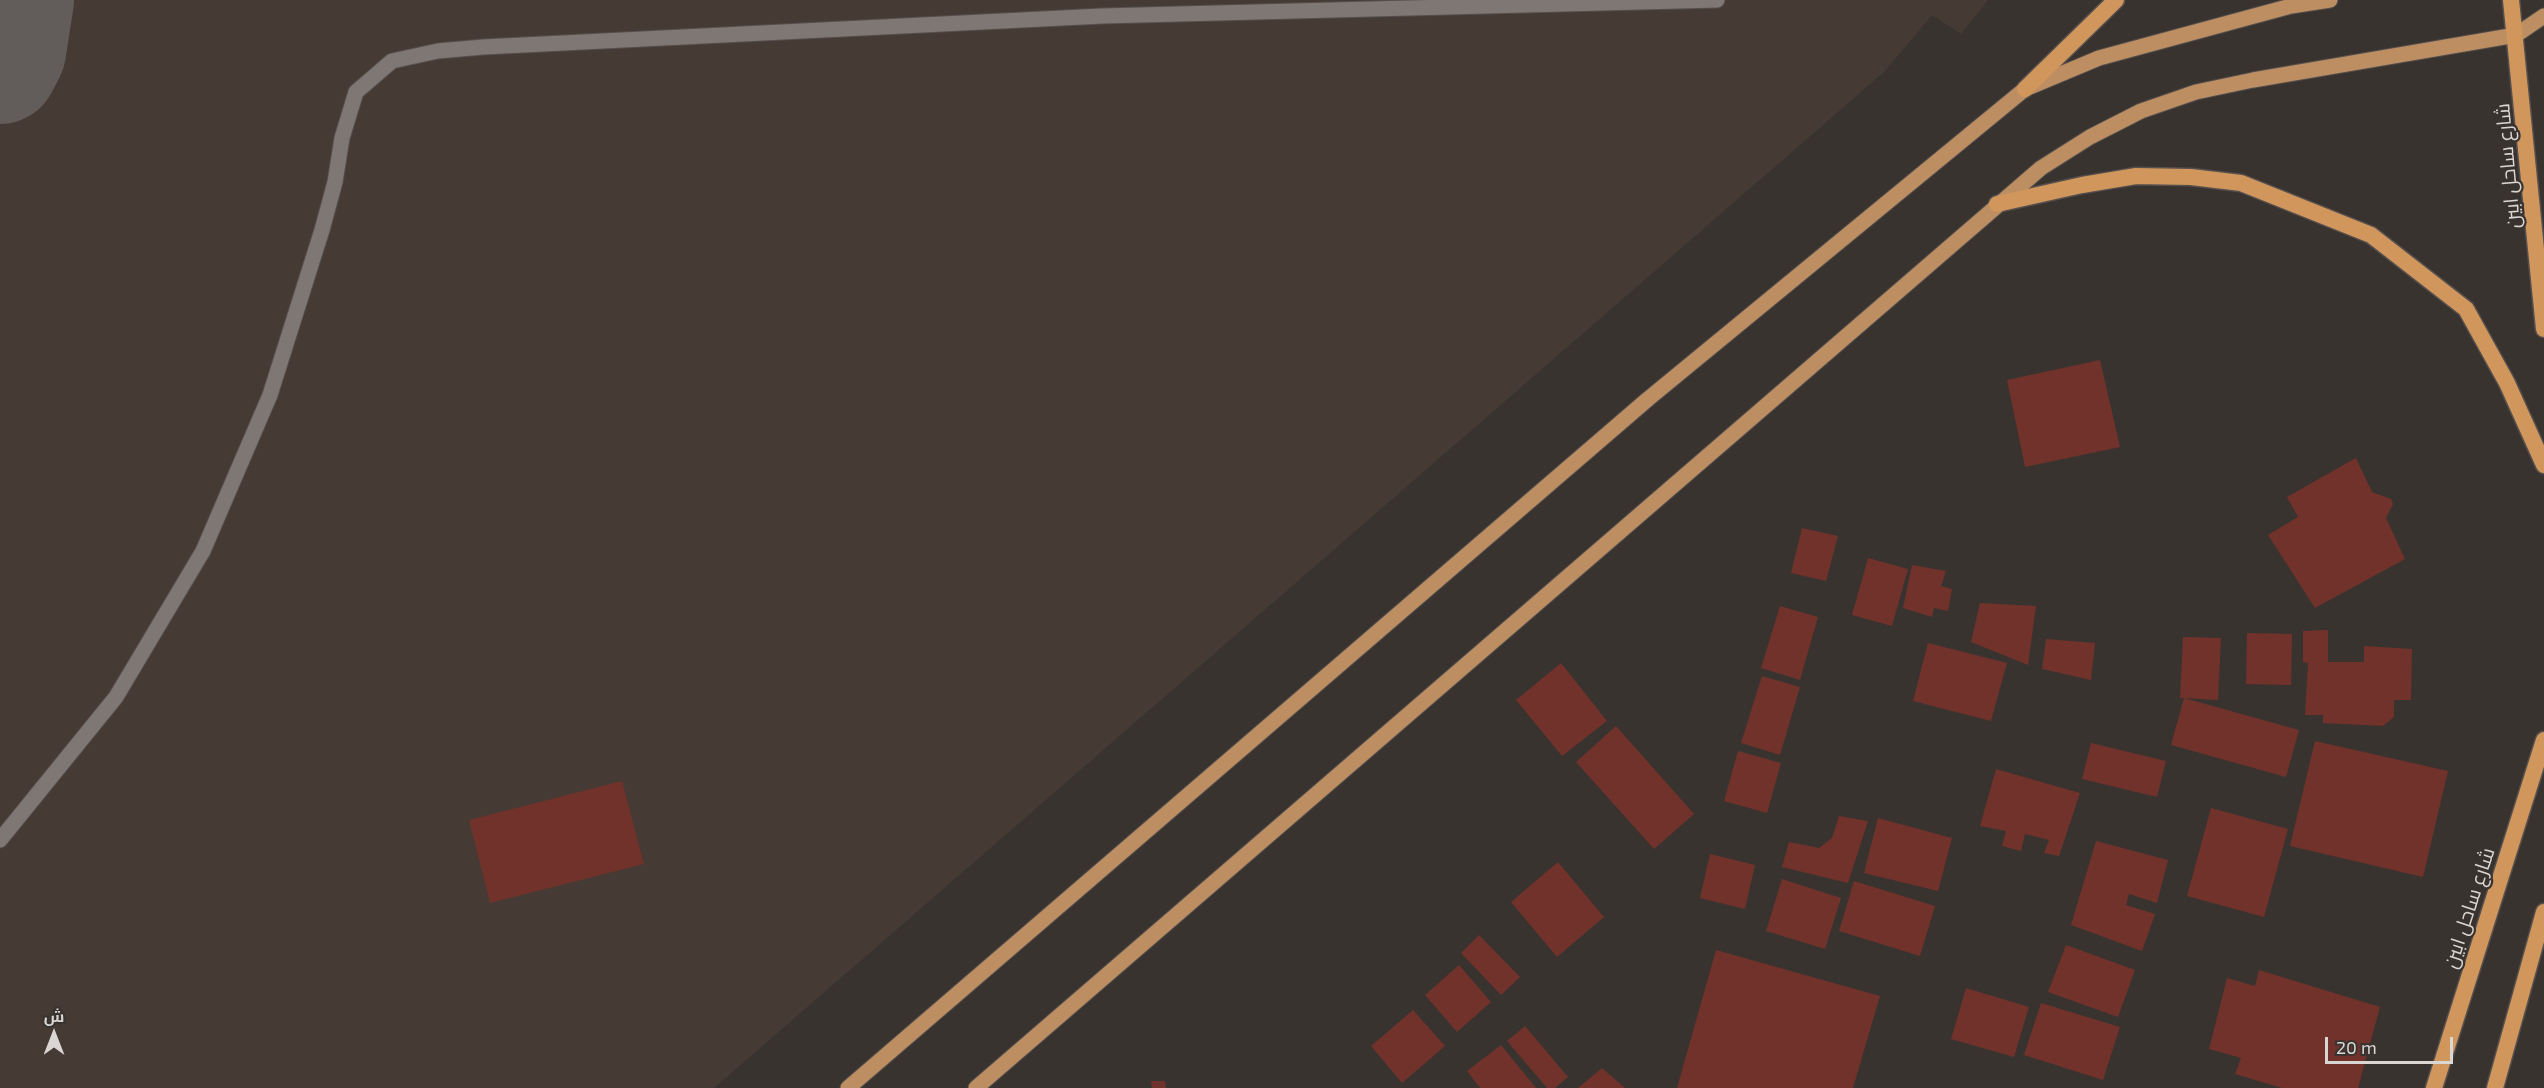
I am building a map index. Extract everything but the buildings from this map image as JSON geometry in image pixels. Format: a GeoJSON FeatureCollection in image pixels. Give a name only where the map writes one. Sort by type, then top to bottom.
{"type":"FeatureCollection","features":[{"type":"Feature","properties":{"kind":"highway"},"geometry":{"type":"LineString","coordinates":[[2025,89],[2116,0]]}},
{"type":"Feature","properties":{"kind":"highway","name":"شارع ساحل ابين"},"geometry":{"type":"LineString","coordinates":[[2511,0],[2544,329]]}},
{"type":"Feature","properties":{"kind":"highway"},"geometry":{"type":"LineString","coordinates":[[1997,204],[2082,185],[2136,176],[2191,177],[2241,183],[2371,235],[2466,309],[2507,383],[2544,465]]}},
{"type":"Feature","properties":{"kind":"highway","name":"شارع ساحل ابين"},"geometry":{"type":"LineString","coordinates":[[2434,1088],[2544,740]]}},
{"type":"Feature","properties":{"kind":"highway"},"geometry":{"type":"LineString","coordinates":[[2495,1088],[2544,912]]}},
{"type":"Feature","properties":{"kind":"main road"},"geometry":{"type":"LineString","coordinates":[[848,1088],[1648,399],[2025,89],[2099,58],[2291,6],[2330,0]]}},
{"type":"Feature","properties":{"kind":"main road"},"geometry":{"type":"LineString","coordinates":[[976,1088],[2041,168],[2090,137],[2141,111],[2196,92],[2253,80],[2516,35],[2544,16]]}},
{"type":"Feature","properties":{"kind":"lane"},"geometry":{"type":"LineString","coordinates":[[0,840],[116,697],[203,551],[270,394],[322,230],[335,182],[342,138],[356,92],[392,61],[438,51],[483,47],[1102,16],[1717,0]]}},
{"type":"Feature","properties":{"kind":"shaded area"},"geometry":{"type":"Polygon","coordinates":[[[0,0],[1988,0],[1961,34],[1932,15],[1884,72],[714,1088],[0,1088],[0,0]]]}},
{"type":"Feature","properties":{"kind":"taxiway"},"geometry":{"type":"LineString","coordinates":[[0,66],[8,51],[16,0]]}}]}
